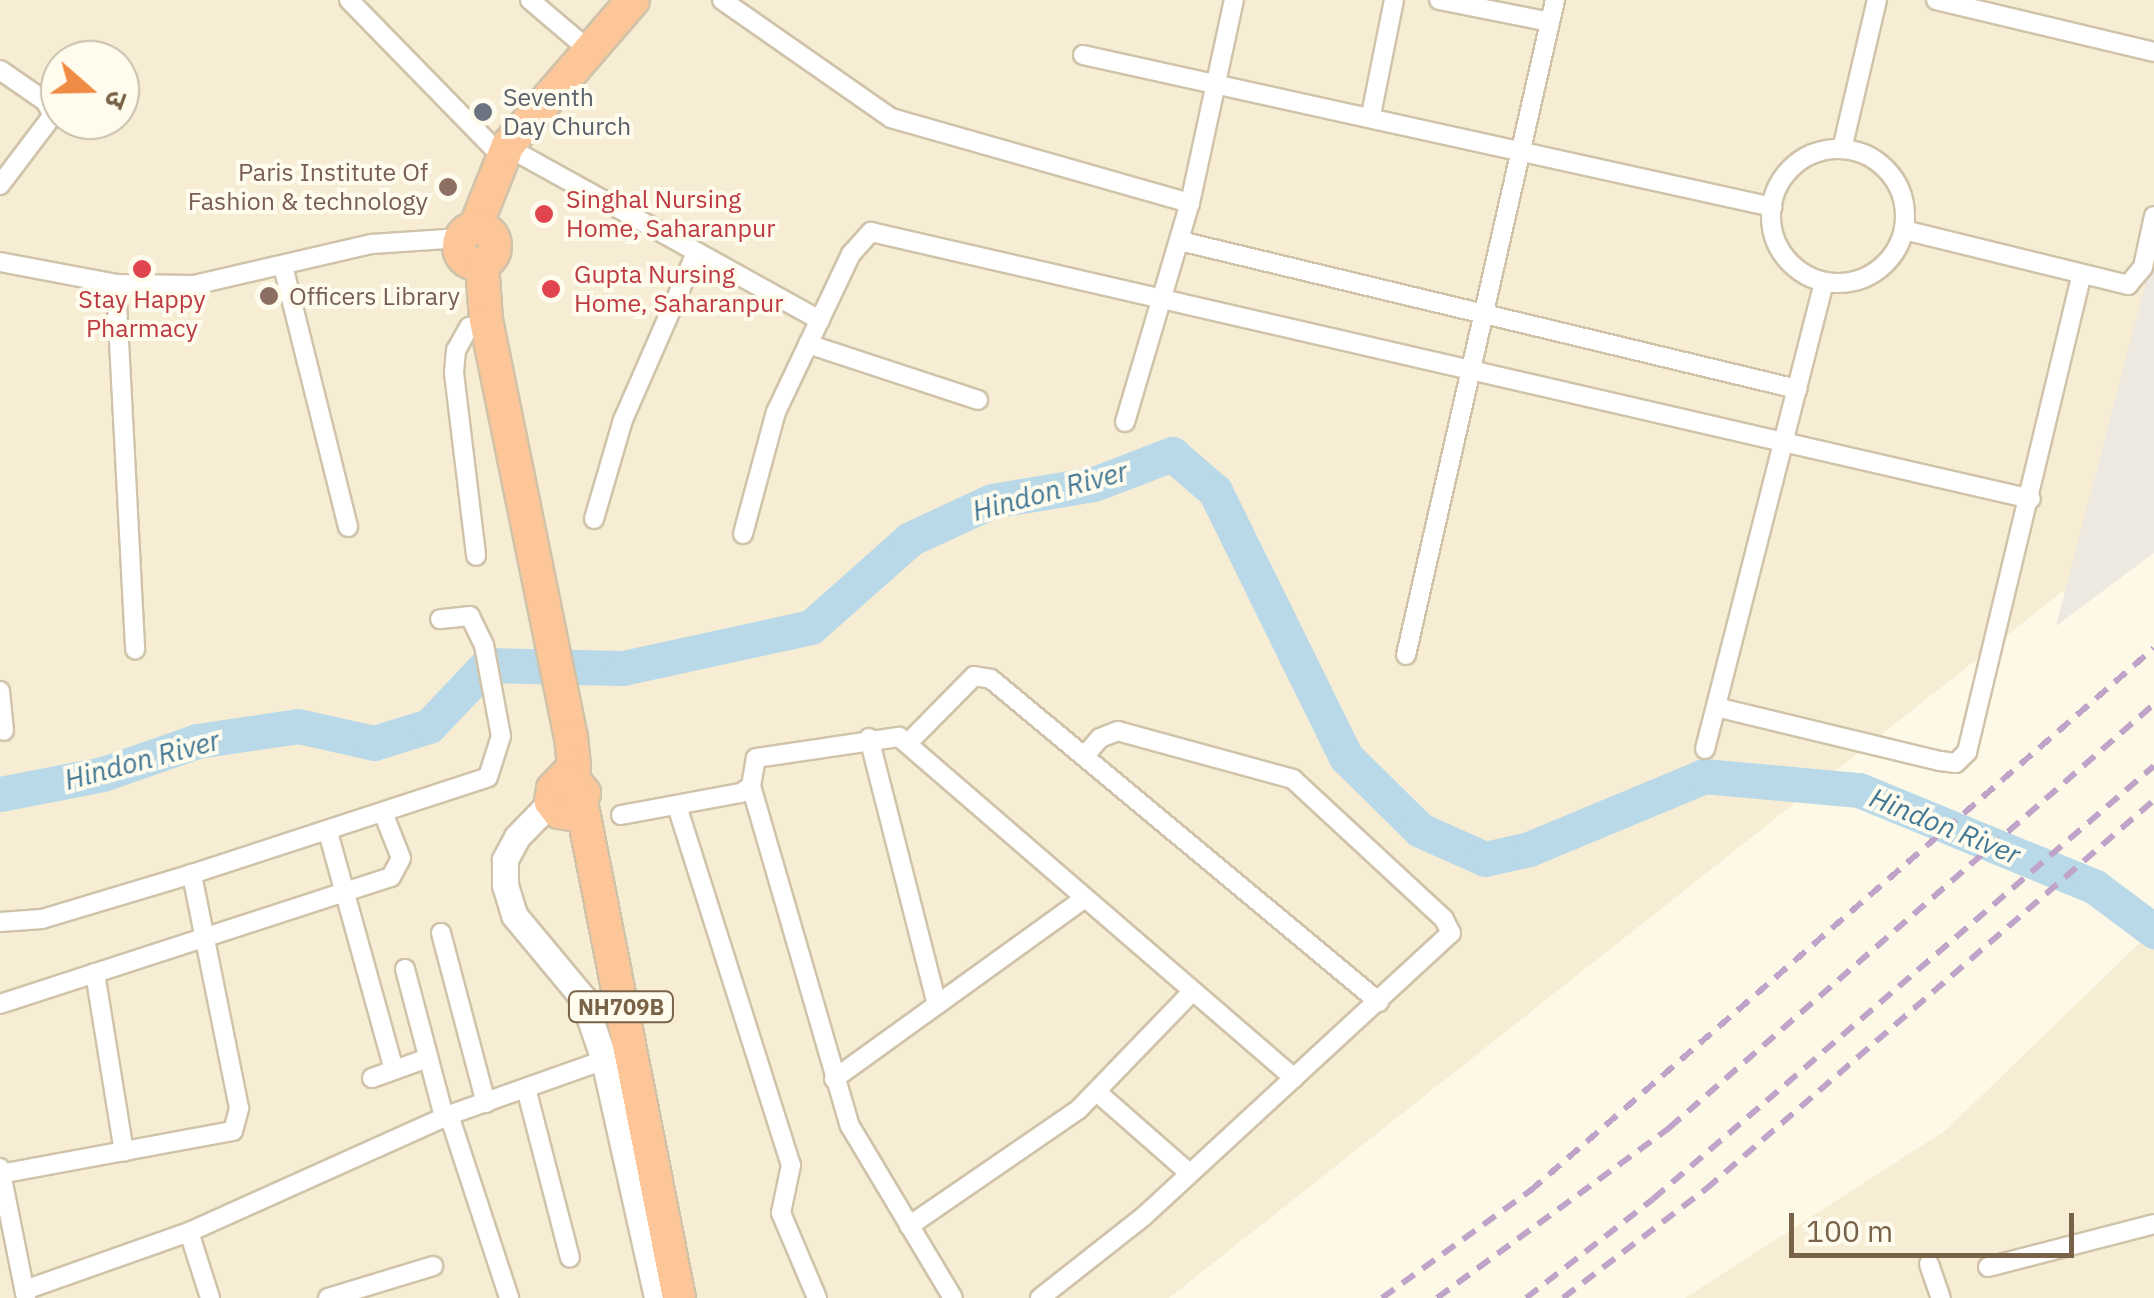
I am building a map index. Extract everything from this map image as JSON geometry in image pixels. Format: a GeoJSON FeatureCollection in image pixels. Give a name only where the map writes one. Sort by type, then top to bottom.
{"type":"FeatureCollection","features":[{"type":"Feature","properties":{"kind":"highway","name":"NH709B"},"geometry":{"type":"LineString","coordinates":[[515,466],[498,430],[469,327],[475,245],[516,146],[589,50],[633,0]]}},
{"type":"Feature","properties":{"kind":"highway","name":"NH709B"},"geometry":{"type":"LineString","coordinates":[[475,245],[526,534],[571,737],[574,767],[566,796],[679,1298]]}},
{"type":"Feature","properties":{"kind":"main road"},"geometry":{"type":"LineString","coordinates":[[566,796],[511,848],[505,886],[514,914],[582,998],[604,1060],[658,1298]]}},
{"type":"Feature","properties":{"kind":"street"},"geometry":{"type":"LineString","coordinates":[[348,0],[516,146],[695,255],[820,320]]}},
{"type":"Feature","properties":{"kind":"street"},"geometry":{"type":"LineString","coordinates":[[530,0],[589,50]]}},
{"type":"Feature","properties":{"kind":"street"},"geometry":{"type":"LineString","coordinates":[[722,0],[891,118],[1190,203]]}},
{"type":"Feature","properties":{"kind":"street"},"geometry":{"type":"LineString","coordinates":[[1126,422],[1190,203],[1234,0]]}},
{"type":"Feature","properties":{"kind":"street"},"geometry":{"type":"LineString","coordinates":[[1370,115],[1394,0]]}},
{"type":"Feature","properties":{"kind":"street"},"geometry":{"type":"LineString","coordinates":[[1439,0],[1550,22]]}},
{"type":"Feature","properties":{"kind":"street"},"geometry":{"type":"LineString","coordinates":[[1406,656],[1555,0]]}},
{"type":"Feature","properties":{"kind":"street"},"geometry":{"type":"LineString","coordinates":[[1842,148],[1877,0]]}},
{"type":"Feature","properties":{"kind":"street"},"geometry":{"type":"LineString","coordinates":[[1936,0],[2154,52]]}},
{"type":"Feature","properties":{"kind":"street"},"geometry":{"type":"LineString","coordinates":[[1083,55],[1523,148],[1772,207]]}},
{"type":"Feature","properties":{"kind":"street"},"geometry":{"type":"LineString","coordinates":[[0,70],[45,101],[54,116],[0,185]]}},
{"type":"Feature","properties":{"kind":"street"},"geometry":{"type":"LineString","coordinates":[[1842,148],[1884,166],[1901,196],[1904,230],[1874,272],[1824,282],[1790,263],[1778,247],[1772,207],[1776,188],[1803,158],[1842,148]]}},
{"type":"Feature","properties":{"kind":"street"},"geometry":{"type":"LineString","coordinates":[[1904,230],[2116,285],[2138,280],[2154,216]]}},
{"type":"Feature","properties":{"kind":"street"},"geometry":{"type":"LineString","coordinates":[[743,534],[756,466],[851,254],[871,232],[1782,447],[2030,499]]}},
{"type":"Feature","properties":{"kind":"street"},"geometry":{"type":"LineString","coordinates":[[1180,242],[1797,389]]}},
{"type":"Feature","properties":{"kind":"street"},"geometry":{"type":"LineString","coordinates":[[0,262],[116,284],[194,286],[372,244],[475,245]]}},
{"type":"Feature","properties":{"kind":"street"},"geometry":{"type":"LineString","coordinates":[[594,519],[623,420],[695,255]]}},
{"type":"Feature","properties":{"kind":"street"},"geometry":{"type":"LineString","coordinates":[[283,266],[348,527]]}},
{"type":"Feature","properties":{"kind":"street"},"geometry":{"type":"LineString","coordinates":[[1716,707],[1956,763],[1973,736],[2081,276]]}},
{"type":"Feature","properties":{"kind":"street"},"geometry":{"type":"LineString","coordinates":[[1705,749],[1824,282]]}},
{"type":"Feature","properties":{"kind":"street"},"geometry":{"type":"LineString","coordinates":[[116,284],[135,650]]}},
{"type":"Feature","properties":{"kind":"street"},"geometry":{"type":"LineString","coordinates":[[469,327],[456,350],[454,373],[476,556]]}},
{"type":"Feature","properties":{"kind":"street"},"geometry":{"type":"LineString","coordinates":[[808,344],[978,400]]}},
{"type":"Feature","properties":{"kind":"street"},"geometry":{"type":"LineString","coordinates":[[0,922],[42,918],[192,874],[384,815],[488,778],[500,736],[497,693],[484,645],[470,616],[440,619]]}},
{"type":"Feature","properties":{"kind":"street"},"geometry":{"type":"LineString","coordinates":[[908,742],[981,674],[1379,1002]]}},
{"type":"Feature","properties":{"kind":"street"},"geometry":{"type":"LineString","coordinates":[[0,691],[4,731]]}},
{"type":"Feature","properties":{"kind":"street"},"geometry":{"type":"LineString","coordinates":[[1040,1298],[1189,1174],[1446,940],[1451,926],[1308,788],[1274,771],[1118,732],[1100,738],[1084,755]]}},
{"type":"Feature","properties":{"kind":"street"},"geometry":{"type":"LineString","coordinates":[[953,1298],[850,1126],[751,786],[756,758],[889,735],[908,742],[1294,1078]]}},
{"type":"Feature","properties":{"kind":"street"},"geometry":{"type":"LineString","coordinates":[[869,738],[937,1004]]}},
{"type":"Feature","properties":{"kind":"street"},"geometry":{"type":"LineString","coordinates":[[620,815],[678,806],[751,786]]}},
{"type":"Feature","properties":{"kind":"street"},"geometry":{"type":"LineString","coordinates":[[678,806],[791,1165],[781,1213],[817,1298]]}},
{"type":"Feature","properties":{"kind":"street"},"geometry":{"type":"LineString","coordinates":[[0,1004],[391,876],[400,867],[384,815]]}},
{"type":"Feature","properties":{"kind":"street"},"geometry":{"type":"LineString","coordinates":[[328,832],[394,1070]]}},
{"type":"Feature","properties":{"kind":"street"},"geometry":{"type":"LineString","coordinates":[[192,874],[238,1121],[224,1135],[0,1172],[26,1294],[189,1232],[446,1116],[526,1092],[604,1060]]}},
{"type":"Feature","properties":{"kind":"street"},"geometry":{"type":"LineString","coordinates":[[834,1079],[1084,898]]}},
{"type":"Feature","properties":{"kind":"street"},"geometry":{"type":"LineString","coordinates":[[441,932],[486,1102]]}},
{"type":"Feature","properties":{"kind":"street"},"geometry":{"type":"LineString","coordinates":[[405,969],[446,1116],[509,1298]]}},
{"type":"Feature","properties":{"kind":"street"},"geometry":{"type":"LineString","coordinates":[[94,973],[124,1152]]}},
{"type":"Feature","properties":{"kind":"street"},"geometry":{"type":"LineString","coordinates":[[909,1226],[1098,1093],[1192,992]]}},
{"type":"Feature","properties":{"kind":"street"},"geometry":{"type":"LineString","coordinates":[[372,1078],[428,1058]]}},
{"type":"Feature","properties":{"kind":"street"},"geometry":{"type":"LineString","coordinates":[[526,1092],[570,1258]]}},
{"type":"Feature","properties":{"kind":"street"},"geometry":{"type":"LineString","coordinates":[[1098,1093],[1189,1174]]}},
{"type":"Feature","properties":{"kind":"street"},"geometry":{"type":"LineString","coordinates":[[1988,1267],[2154,1224]]}},
{"type":"Feature","properties":{"kind":"street"},"geometry":{"type":"LineString","coordinates":[[189,1232],[210,1298]]}},
{"type":"Feature","properties":{"kind":"street"},"geometry":{"type":"LineString","coordinates":[[1929,1264],[1941,1298]]}},
{"type":"Feature","properties":{"kind":"street"},"geometry":{"type":"LineString","coordinates":[[328,1298],[433,1266]]}},
{"type":"Feature","properties":{"kind":"shaded area"},"geometry":{"type":"Polygon","coordinates":[[[0,0],[2154,0],[2154,519],[1169,1298],[0,1298],[0,0]]]}},
{"type":"Feature","properties":{"kind":"shaded area"},"geometry":{"type":"Polygon","coordinates":[[[2154,251],[2154,553],[2056,626],[2154,251]]]}},
{"type":"Feature","properties":{"kind":"shaded area"},"geometry":{"type":"Polygon","coordinates":[[[2154,929],[2154,1298],[1685,1298],[1946,1130],[2154,929]]]}},
{"type":"Feature","properties":{"kind":"waterway","name":"Hindon River"},"geometry":{"type":"LineString","coordinates":[[0,794],[103,774],[197,741],[298,726],[374,743],[429,726],[487,665],[623,668],[811,627],[910,539],[992,501],[1094,484],[1172,454],[1215,491],[1346,757],[1420,830],[1485,859],[1529,849],[1704,776],[1859,790],[2095,887],[2154,931]]}},
{"type":"Feature","properties":{"kind":"railway"},"geometry":{"type":"LineString","coordinates":[[1382,1298],[1530,1191],[2154,648]]}},
{"type":"Feature","properties":{"kind":"railway"},"geometry":{"type":"LineString","coordinates":[[1437,1298],[1669,1128],[2154,704]]}},
{"type":"Feature","properties":{"kind":"railway"},"geometry":{"type":"LineString","coordinates":[[1526,1298],[1653,1199],[2154,766]]}},
{"type":"Feature","properties":{"kind":"railway"},"geometry":{"type":"LineString","coordinates":[[1563,1298],[1706,1189],[2154,800]]}},
{"type":"Feature","properties":{"kind":"place","name":"Seventh Day Church"},"geometry":{"type":"Point","coordinates":[483,112]}},
{"type":"Feature","properties":{"kind":"place","name":"Paris Institute Of Fashion & technology"},"geometry":{"type":"Point","coordinates":[448,187]}},
{"type":"Feature","properties":{"kind":"place","name":"Singhal Nursing Home, Saharanpur"},"geometry":{"type":"Point","coordinates":[544,214]}},
{"type":"Feature","properties":{"kind":"place","name":"Stay Happy Pharmacy"},"geometry":{"type":"Point","coordinates":[142,269]}},
{"type":"Feature","properties":{"kind":"place","name":"Gupta Nursing Home, Saharanpur"},"geometry":{"type":"Point","coordinates":[551,289]}},
{"type":"Feature","properties":{"kind":"place","name":"Officers Library"},"geometry":{"type":"Point","coordinates":[269,296]}}]}
